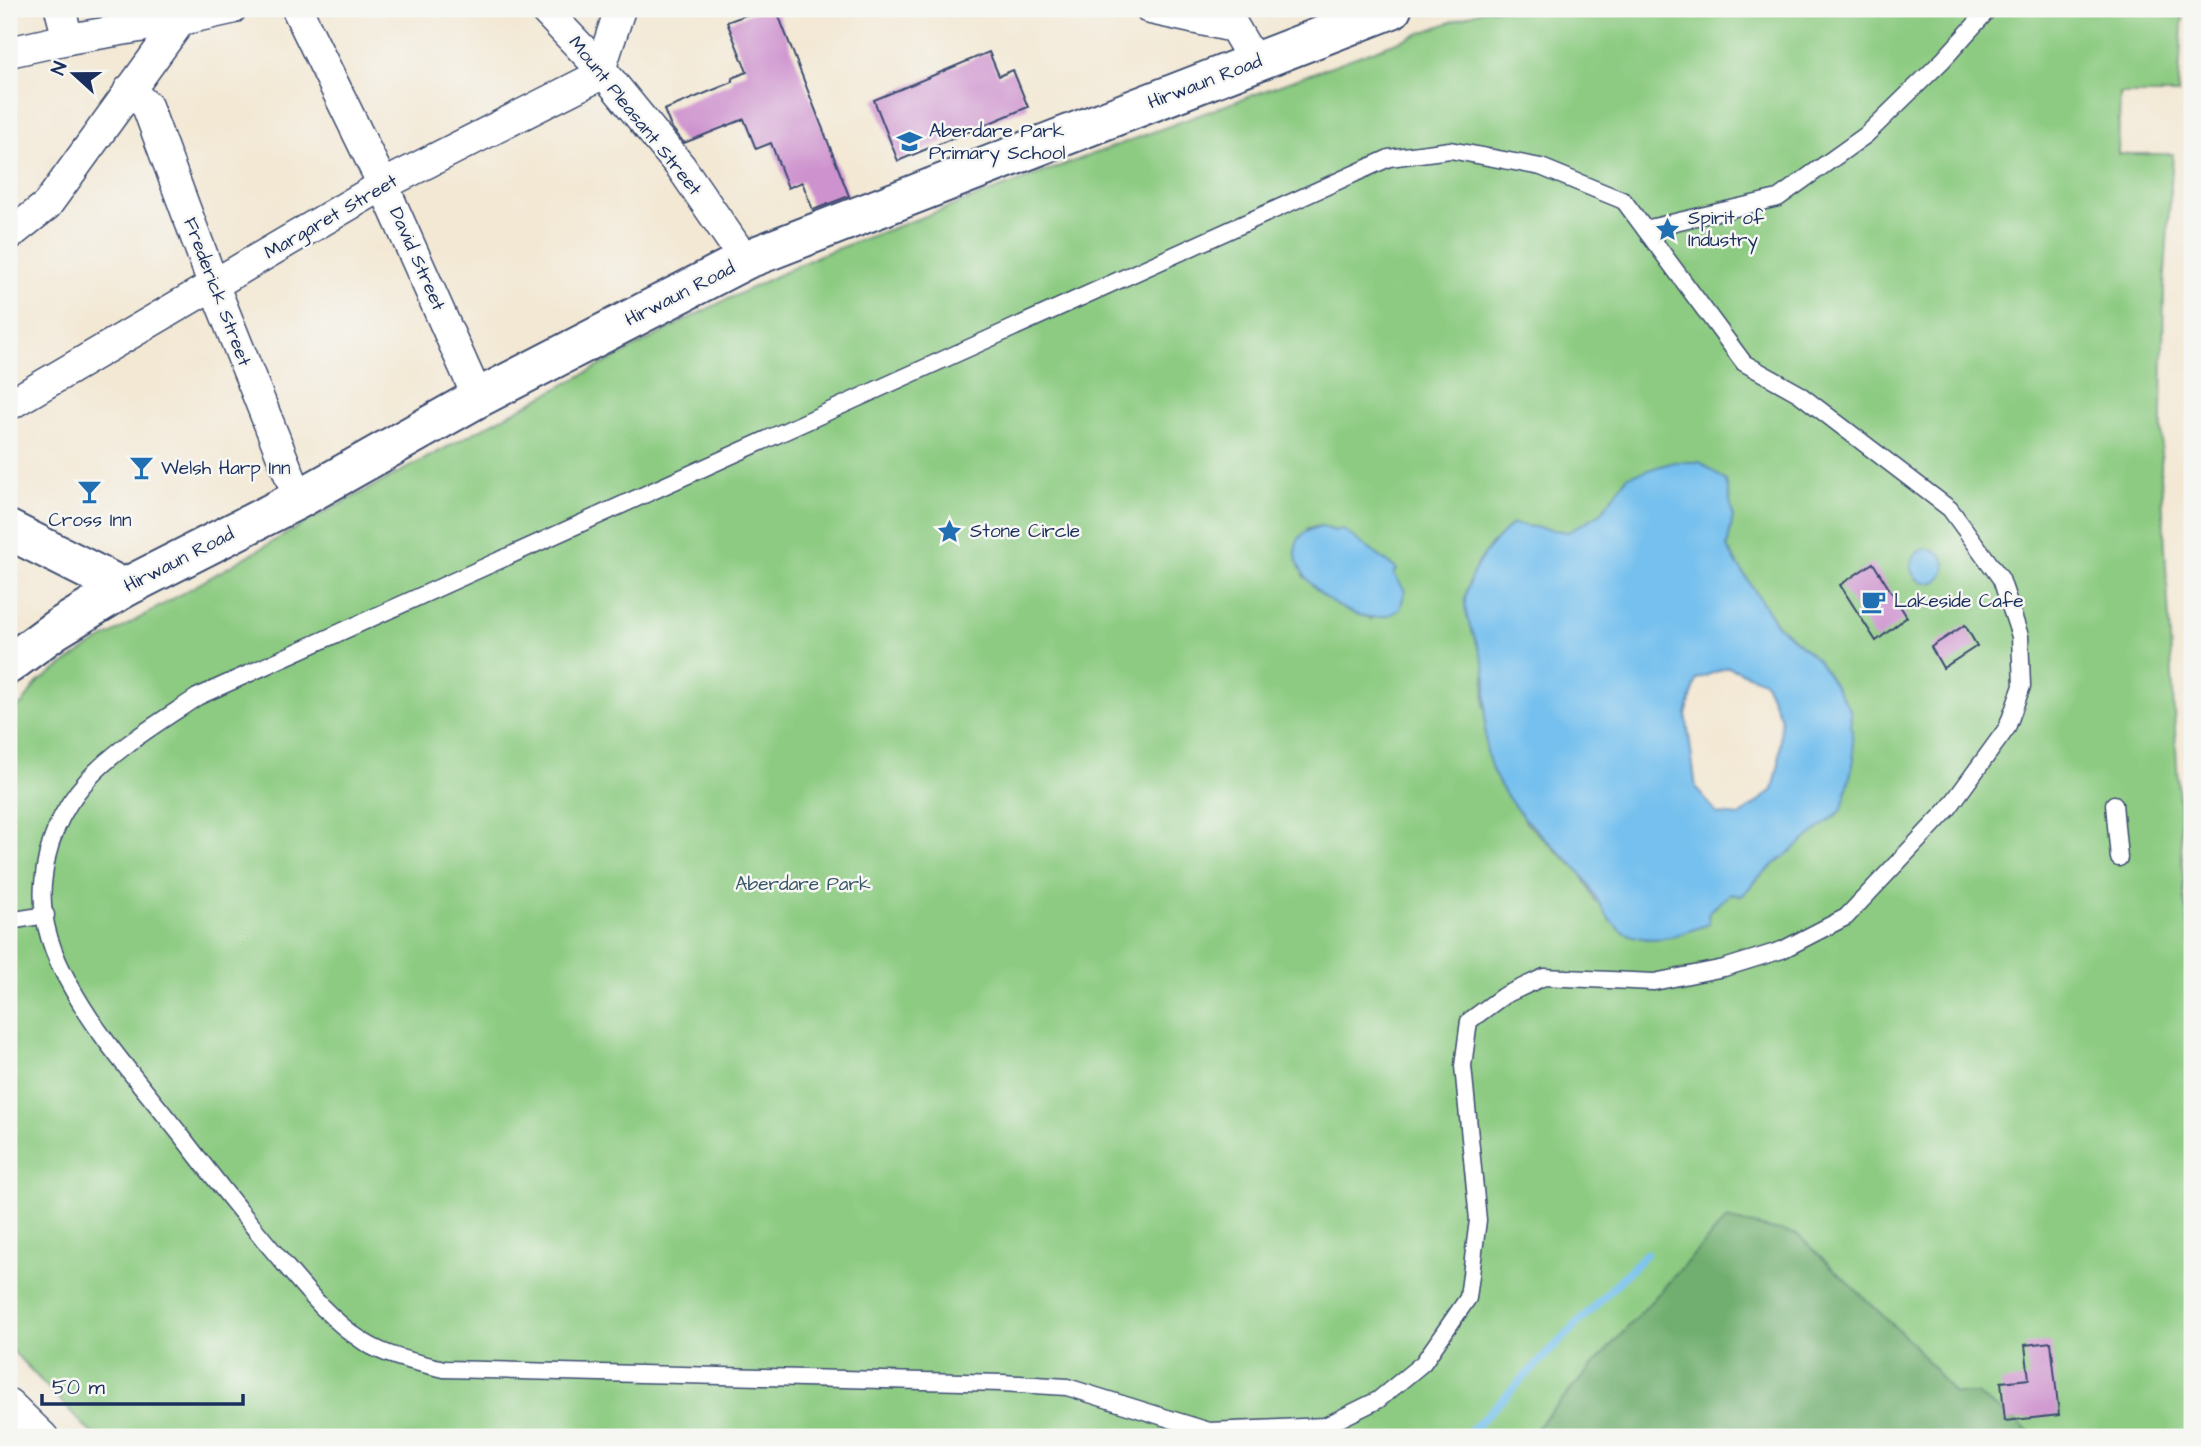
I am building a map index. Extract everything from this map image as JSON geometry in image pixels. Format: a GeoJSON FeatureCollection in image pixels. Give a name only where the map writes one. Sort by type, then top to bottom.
{"type":"FeatureCollection","features":[{"type":"Feature","properties":{"kind":"main road","name":"Hirwaun Road"},"geometry":{"type":"LineString","coordinates":[[9,664],[55,630],[124,588],[299,499],[478,398],[745,260],[1392,9]]}},
{"type":"Feature","properties":{"kind":"main road"},"geometry":{"type":"LineString","coordinates":[[9,530],[124,588]]}},
{"type":"Feature","properties":{"kind":"street"},"geometry":{"type":"LineString","coordinates":[[60,9],[68,39]]}},
{"type":"Feature","properties":{"kind":"street"},"geometry":{"type":"LineString","coordinates":[[9,52],[231,9]]}},
{"type":"Feature","properties":{"kind":"street","name":"David Street"},"geometry":{"type":"LineString","coordinates":[[297,9],[383,185],[478,398]]}},
{"type":"Feature","properties":{"kind":"street","name":"Mount Pleasant Street"},"geometry":{"type":"LineString","coordinates":[[544,9],[600,68],[681,167],[745,260]]}},
{"type":"Feature","properties":{"kind":"street"},"geometry":{"type":"LineString","coordinates":[[600,68],[620,9]]}},
{"type":"Feature","properties":{"kind":"street"},"geometry":{"type":"LineString","coordinates":[[1151,9],[1234,26],[1255,63]]}},
{"type":"Feature","properties":{"kind":"street"},"geometry":{"type":"LineString","coordinates":[[9,235],[47,205],[181,20]]}},
{"type":"Feature","properties":{"kind":"street","name":"Margaret Street"},"geometry":{"type":"LineString","coordinates":[[9,405],[383,185],[598,76],[600,68]]}},
{"type":"Feature","properties":{"kind":"street","name":"Frederick Street"},"geometry":{"type":"LineString","coordinates":[[129,90],[147,106],[214,286],[299,499]]}},
{"type":"Feature","properties":{"kind":"street"},"geometry":{"type":"LineString","coordinates":[[9,1404],[43,1437]]}},
{"type":"Feature","properties":{"kind":"lane"},"geometry":{"type":"LineString","coordinates":[[1645,229],[1778,198],[1867,135],[1943,60],[1989,9]]}},
{"type":"Feature","properties":{"kind":"lane"},"geometry":{"type":"LineString","coordinates":[[1450,150],[1541,167],[1624,201],[1645,229],[1744,363],[1798,393],[1950,509],[2001,579],[2020,636],[2021,686],[2007,728],[1948,809],[1846,917],[1782,950],[1724,968],[1654,982],[1544,977],[1503,996],[1469,1021],[1463,1066],[1478,1220],[1468,1298],[1423,1363],[1378,1400],[1332,1430],[1209,1431],[1067,1387],[1002,1383],[444,1369],[411,1361],[366,1343],[325,1312],[246,1220],[102,1034],[70,985],[50,944],[43,885],[53,839],[72,795],[109,756],[197,697],[1389,158],[1450,150]]}},
{"type":"Feature","properties":{"kind":"lane"},"geometry":{"type":"LineString","coordinates":[[2114,804],[2119,858]]}},
{"type":"Feature","properties":{"kind":"lane"},"geometry":{"type":"LineString","coordinates":[[9,921],[46,915]]}},
{"type":"Feature","properties":{"kind":"green space","name":"Aberdare Park"},"geometry":{"type":"Polygon","coordinates":[[[1486,9],[2183,9],[2178,94],[2120,94],[2118,154],[2173,154],[2164,288],[2161,475],[2184,892],[2192,957],[2192,1437],[95,1437],[9,1347],[9,714],[23,703],[37,683],[89,647],[314,518],[697,314],[820,255],[1486,9]],[[1628,476],[1601,513],[1568,533],[1512,524],[1492,544],[1476,566],[1485,670],[1484,706],[1526,823],[1581,873],[1596,902],[1708,913],[1730,894],[1742,896],[1759,877],[1796,846],[1818,660],[1777,625],[1727,548],[1733,516],[1628,476]],[[1322,526],[1308,528],[1303,576],[1371,619],[1335,531],[1322,526]]]}},
{"type":"Feature","properties":{"kind":"green space"},"geometry":{"type":"Polygon","coordinates":[[[1726,1219],[1798,1235],[1913,1344],[1954,1394],[1976,1394],[2037,1437],[1528,1437],[1726,1219]]]}},
{"type":"Feature","properties":{"kind":"water"},"geometry":{"type":"Polygon","coordinates":[[[1674,462],[1700,462],[1726,481],[1733,516],[1727,548],[1777,625],[1818,660],[1850,709],[1854,760],[1842,810],[1759,877],[1742,896],[1730,894],[1708,913],[1709,924],[1676,935],[1651,939],[1629,935],[1611,921],[1579,871],[1517,810],[1500,785],[1492,770],[1486,742],[1485,671],[1465,608],[1467,588],[1476,567],[1489,548],[1512,524],[1568,532],[1601,513],[1628,476],[1674,462]],[[1728,667],[1697,679],[1686,714],[1696,788],[1717,814],[1740,816],[1773,790],[1779,763],[1781,718],[1764,681],[1728,667]]]}},
{"type":"Feature","properties":{"kind":"water"},"geometry":{"type":"Polygon","coordinates":[[[1322,526],[1334,531],[1342,529],[1397,570],[1394,574],[1405,591],[1400,609],[1380,617],[1357,614],[1334,603],[1315,587],[1301,569],[1296,551],[1302,535],[1322,526]]]}},
{"type":"Feature","properties":{"kind":"water"},"geometry":{"type":"Polygon","coordinates":[[[1928,549],[1940,554],[1945,566],[1940,578],[1928,583],[1916,578],[1911,566],[1916,554],[1928,549]]]}},
{"type":"Feature","properties":{"kind":"building"},"geometry":{"type":"Polygon","coordinates":[[[762,9],[776,9],[849,196],[813,210],[802,182],[788,188],[771,143],[756,149],[744,119],[684,143],[671,127],[664,110],[733,82],[732,78],[747,72],[727,22],[762,9]]]}},
{"type":"Feature","properties":{"kind":"building"},"geometry":{"type":"Polygon","coordinates":[[[989,52],[999,76],[1013,70],[1028,107],[898,161],[874,100],[989,52]]]}},
{"type":"Feature","properties":{"kind":"building","name":"Lakeside Cafe"},"geometry":{"type":"Polygon","coordinates":[[[1873,563],[1907,617],[1876,641],[1840,585],[1873,563]]]}},
{"type":"Feature","properties":{"kind":"building"},"geometry":{"type":"Polygon","coordinates":[[[1965,625],[1977,646],[1943,668],[1931,647],[1965,625]]]}},
{"type":"Feature","properties":{"kind":"building"},"geometry":{"type":"Polygon","coordinates":[[[2051,1342],[2059,1415],[2005,1421],[2001,1382],[2029,1379],[2025,1345],[2051,1342]]]}},
{"type":"Feature","properties":{"kind":"waterway"},"geometry":{"type":"LineString","coordinates":[[1465,1437],[1646,1254]]}},
{"type":"Feature","properties":{"kind":"place","name":"Aberdare Park Primary School"},"geometry":{"type":"Point","coordinates":[909,142]}},
{"type":"Feature","properties":{"kind":"place","name":"Spirit of Industry"},"geometry":{"type":"Point","coordinates":[1668,229]}},
{"type":"Feature","properties":{"kind":"place","name":"Welsh Harp Inn"},"geometry":{"type":"Point","coordinates":[141,468]}},
{"type":"Feature","properties":{"kind":"place","name":"Cross Inn"},"geometry":{"type":"Point","coordinates":[90,492]}},
{"type":"Feature","properties":{"kind":"place","name":"Stone Circle"},"geometry":{"type":"Point","coordinates":[950,531]}},
{"type":"Feature","properties":{"kind":"place","name":"Lakeside Cafe"},"geometry":{"type":"Point","coordinates":[1874,601]}}]}
